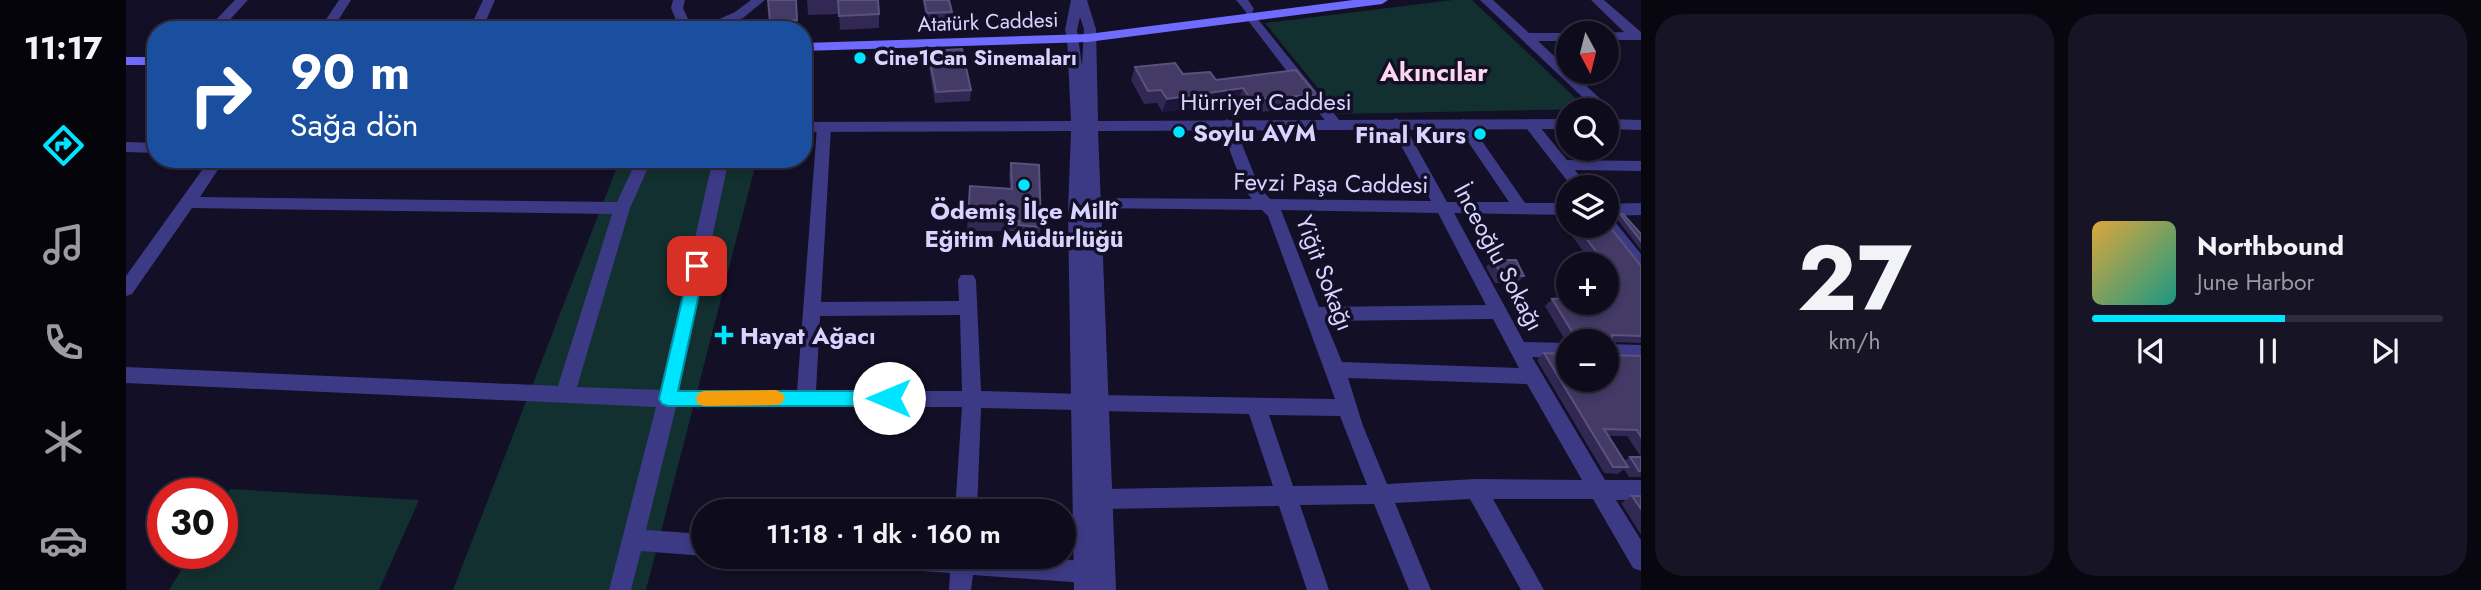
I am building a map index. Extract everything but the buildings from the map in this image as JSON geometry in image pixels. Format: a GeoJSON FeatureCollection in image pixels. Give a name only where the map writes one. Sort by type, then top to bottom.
{"type":"FeatureCollection","features":[{"type":"Feature","properties":{"kind":"main road","name":"Atatürk Caddesi"},"geometry":{"type":"LineString","coordinates":[[812,47],[1081,34],[1247,8],[1327,0]]}},
{"type":"Feature","properties":{"kind":"main road","name":"Atatürk Caddesi"},"geometry":{"type":"LineString","coordinates":[[1247,8],[1382,0]]}},
{"type":"Feature","properties":{"kind":"main road","name":"Atatürk Caddesi"},"geometry":{"type":"LineString","coordinates":[[812,40],[1081,34]]}},
{"type":"Feature","properties":{"kind":"main road"},"geometry":{"type":"LineString","coordinates":[[126,61],[147,61]]}},
{"type":"Feature","properties":{"kind":"main road"},"geometry":{"type":"LineString","coordinates":[[126,69],[147,68]]}},
{"type":"Feature","properties":{"kind":"street"},"geometry":{"type":"LineString","coordinates":[[221,21],[242,0]]}},
{"type":"Feature","properties":{"kind":"street"},"geometry":{"type":"LineString","coordinates":[[331,21],[345,0]]}},
{"type":"Feature","properties":{"kind":"street"},"geometry":{"type":"LineString","coordinates":[[479,21],[489,0]]}},
{"type":"Feature","properties":{"kind":"street"},"geometry":{"type":"LineString","coordinates":[[678,0],[677,8],[683,21]]}},
{"type":"Feature","properties":{"kind":"street"},"geometry":{"type":"LineString","coordinates":[[722,21],[739,15],[760,0]]}},
{"type":"Feature","properties":{"kind":"street"},"geometry":{"type":"LineString","coordinates":[[747,21],[760,0]]}},
{"type":"Feature","properties":{"kind":"street"},"geometry":{"type":"LineString","coordinates":[[1015,569],[1085,581],[1092,202],[1084,124],[1079,0]]}},
{"type":"Feature","properties":{"kind":"street"},"geometry":{"type":"LineString","coordinates":[[1486,0],[1590,98]]}},
{"type":"Feature","properties":{"kind":"street"},"geometry":{"type":"LineString","coordinates":[[1597,0],[1639,36]]}},
{"type":"Feature","properties":{"kind":"street"},"geometry":{"type":"LineString","coordinates":[[1247,8],[1335,124]]}},
{"type":"Feature","properties":{"kind":"street"},"geometry":{"type":"LineString","coordinates":[[1619,36],[1639,36]]}},
{"type":"Feature","properties":{"kind":"street"},"geometry":{"type":"LineString","coordinates":[[1526,37],[1556,37]]}},
{"type":"Feature","properties":{"kind":"street","name":"İnceoğlu Sokağı"},"geometry":{"type":"LineString","coordinates":[[1396,123],[1446,209],[1532,376],[1641,560]]}},
{"type":"Feature","properties":{"kind":"street"},"geometry":{"type":"LineString","coordinates":[[1084,124],[1076,212],[1090,403],[1103,499],[1105,590]]}},
{"type":"Feature","properties":{"kind":"street","name":"Yiğit Sokağı"},"geometry":{"type":"LineString","coordinates":[[1227,124],[1252,190],[1275,214],[1288,254],[1315,314],[1380,494],[1420,590]]}},
{"type":"Feature","properties":{"kind":"street"},"geometry":{"type":"LineString","coordinates":[[1463,124],[1520,207]]}},
{"type":"Feature","properties":{"kind":"street"},"geometry":{"type":"LineString","coordinates":[[1530,124],[1570,175]]}},
{"type":"Feature","properties":{"kind":"street","name":"Hürriyet Caddesi"},"geometry":{"type":"LineString","coordinates":[[812,127],[1556,124]]}},
{"type":"Feature","properties":{"kind":"street"},"geometry":{"type":"LineString","coordinates":[[1619,124],[1641,125]]}},
{"type":"Feature","properties":{"kind":"street"},"geometry":{"type":"LineString","coordinates":[[806,398],[824,127]]}},
{"type":"Feature","properties":{"kind":"street"},"geometry":{"type":"LineString","coordinates":[[126,146],[147,147]]}},
{"type":"Feature","properties":{"kind":"street"},"geometry":{"type":"LineString","coordinates":[[1562,165],[1641,166]]}},
{"type":"Feature","properties":{"kind":"street"},"geometry":{"type":"LineString","coordinates":[[126,289],[212,168]]}},
{"type":"Feature","properties":{"kind":"street"},"geometry":{"type":"LineString","coordinates":[[565,394],[622,208],[641,168]]}},
{"type":"Feature","properties":{"kind":"street"},"geometry":{"type":"LineString","coordinates":[[620,590],[668,399],[719,168]]}},
{"type":"Feature","properties":{"kind":"street"},"geometry":{"type":"LineString","coordinates":[[188,202],[622,208]]}},
{"type":"Feature","properties":{"kind":"street","name":"Fevzi Paşa Caddesi"},"geometry":{"type":"LineString","coordinates":[[1092,202],[1556,208]]}},
{"type":"Feature","properties":{"kind":"street"},"geometry":{"type":"LineString","coordinates":[[1619,210],[1641,209]]}},
{"type":"Feature","properties":{"kind":"street"},"geometry":{"type":"LineString","coordinates":[[1619,237],[1638,259]]}},
{"type":"Feature","properties":{"kind":"street"},"geometry":{"type":"LineString","coordinates":[[967,281],[972,399],[967,499]]}},
{"type":"Feature","properties":{"kind":"street"},"geometry":{"type":"LineString","coordinates":[[811,309],[968,308]]}},
{"type":"Feature","properties":{"kind":"street"},"geometry":{"type":"LineString","coordinates":[[1315,314],[1498,312]]}},
{"type":"Feature","properties":{"kind":"street"},"geometry":{"type":"LineString","coordinates":[[1518,349],[1556,351]]}},
{"type":"Feature","properties":{"kind":"street"},"geometry":{"type":"LineString","coordinates":[[1619,352],[1641,353]]}},
{"type":"Feature","properties":{"kind":"street"},"geometry":{"type":"LineString","coordinates":[[1336,370],[1532,376]]}},
{"type":"Feature","properties":{"kind":"street"},"geometry":{"type":"LineString","coordinates":[[126,376],[668,399],[972,399],[1348,408]]}},
{"type":"Feature","properties":{"kind":"street"},"geometry":{"type":"LineString","coordinates":[[1255,406],[1318,590]]}},
{"type":"Feature","properties":{"kind":"street"},"geometry":{"type":"LineString","coordinates":[[1103,499],[1380,494],[1476,489],[1641,491]]}},
{"type":"Feature","properties":{"kind":"street"},"geometry":{"type":"LineString","coordinates":[[1476,489],[1533,590]]}},
{"type":"Feature","properties":{"kind":"street"},"geometry":{"type":"LineString","coordinates":[[632,540],[691,544]]}},
{"type":"Feature","properties":{"kind":"street"},"geometry":{"type":"LineString","coordinates":[[960,590],[962,569]]}},
{"type":"Feature","properties":{"kind":"green space"},"geometry":{"type":"Polygon","coordinates":[[[1472,0],[1556,80],[1556,84],[1561,84],[1575,98],[1556,98],[1556,110],[1339,114],[1265,23],[1472,0]]]}},
{"type":"Feature","properties":{"kind":"green space"},"geometry":{"type":"Polygon","coordinates":[[[617,168],[755,168],[646,590],[453,590],[617,168]]]}},
{"type":"Feature","properties":{"kind":"green space"},"geometry":{"type":"Polygon","coordinates":[[[238,489],[419,500],[379,590],[169,590],[182,569],[238,569],[238,489]]]}},
{"type":"Feature","properties":{"kind":"slow traffic"},"geometry":{"type":"LineString","coordinates":[[704,399],[776,398]]}},
{"type":"Feature","properties":{"kind":"place","name":"Cine1Can Sinemaları"},"geometry":{"type":"Point","coordinates":[860,58]}},
{"type":"Feature","properties":{"kind":"place","name":"Soylu AVM"},"geometry":{"type":"Point","coordinates":[1179,132]}},
{"type":"Feature","properties":{"kind":"place","name":"Final Kurs"},"geometry":{"type":"Point","coordinates":[1480,134]}},
{"type":"Feature","properties":{"kind":"place","name":"Ödemiş İlçe Millî Eğitim Müdürlüğü"},"geometry":{"type":"Point","coordinates":[1024,185]}},
{"type":"Feature","properties":{"kind":"place","name":"Hayat Ağacı"},"geometry":{"type":"Point","coordinates":[724,335]}},
{"type":"Feature","properties":{"kind":"district","name":"Akıncılar"},"geometry":{"type":"Point","coordinates":[1434,72]}},
{"type":"Feature","properties":{"kind":"route"},"geometry":{"type":"LineString","coordinates":[[697,266],[668,399],[889,398]]}}]}
